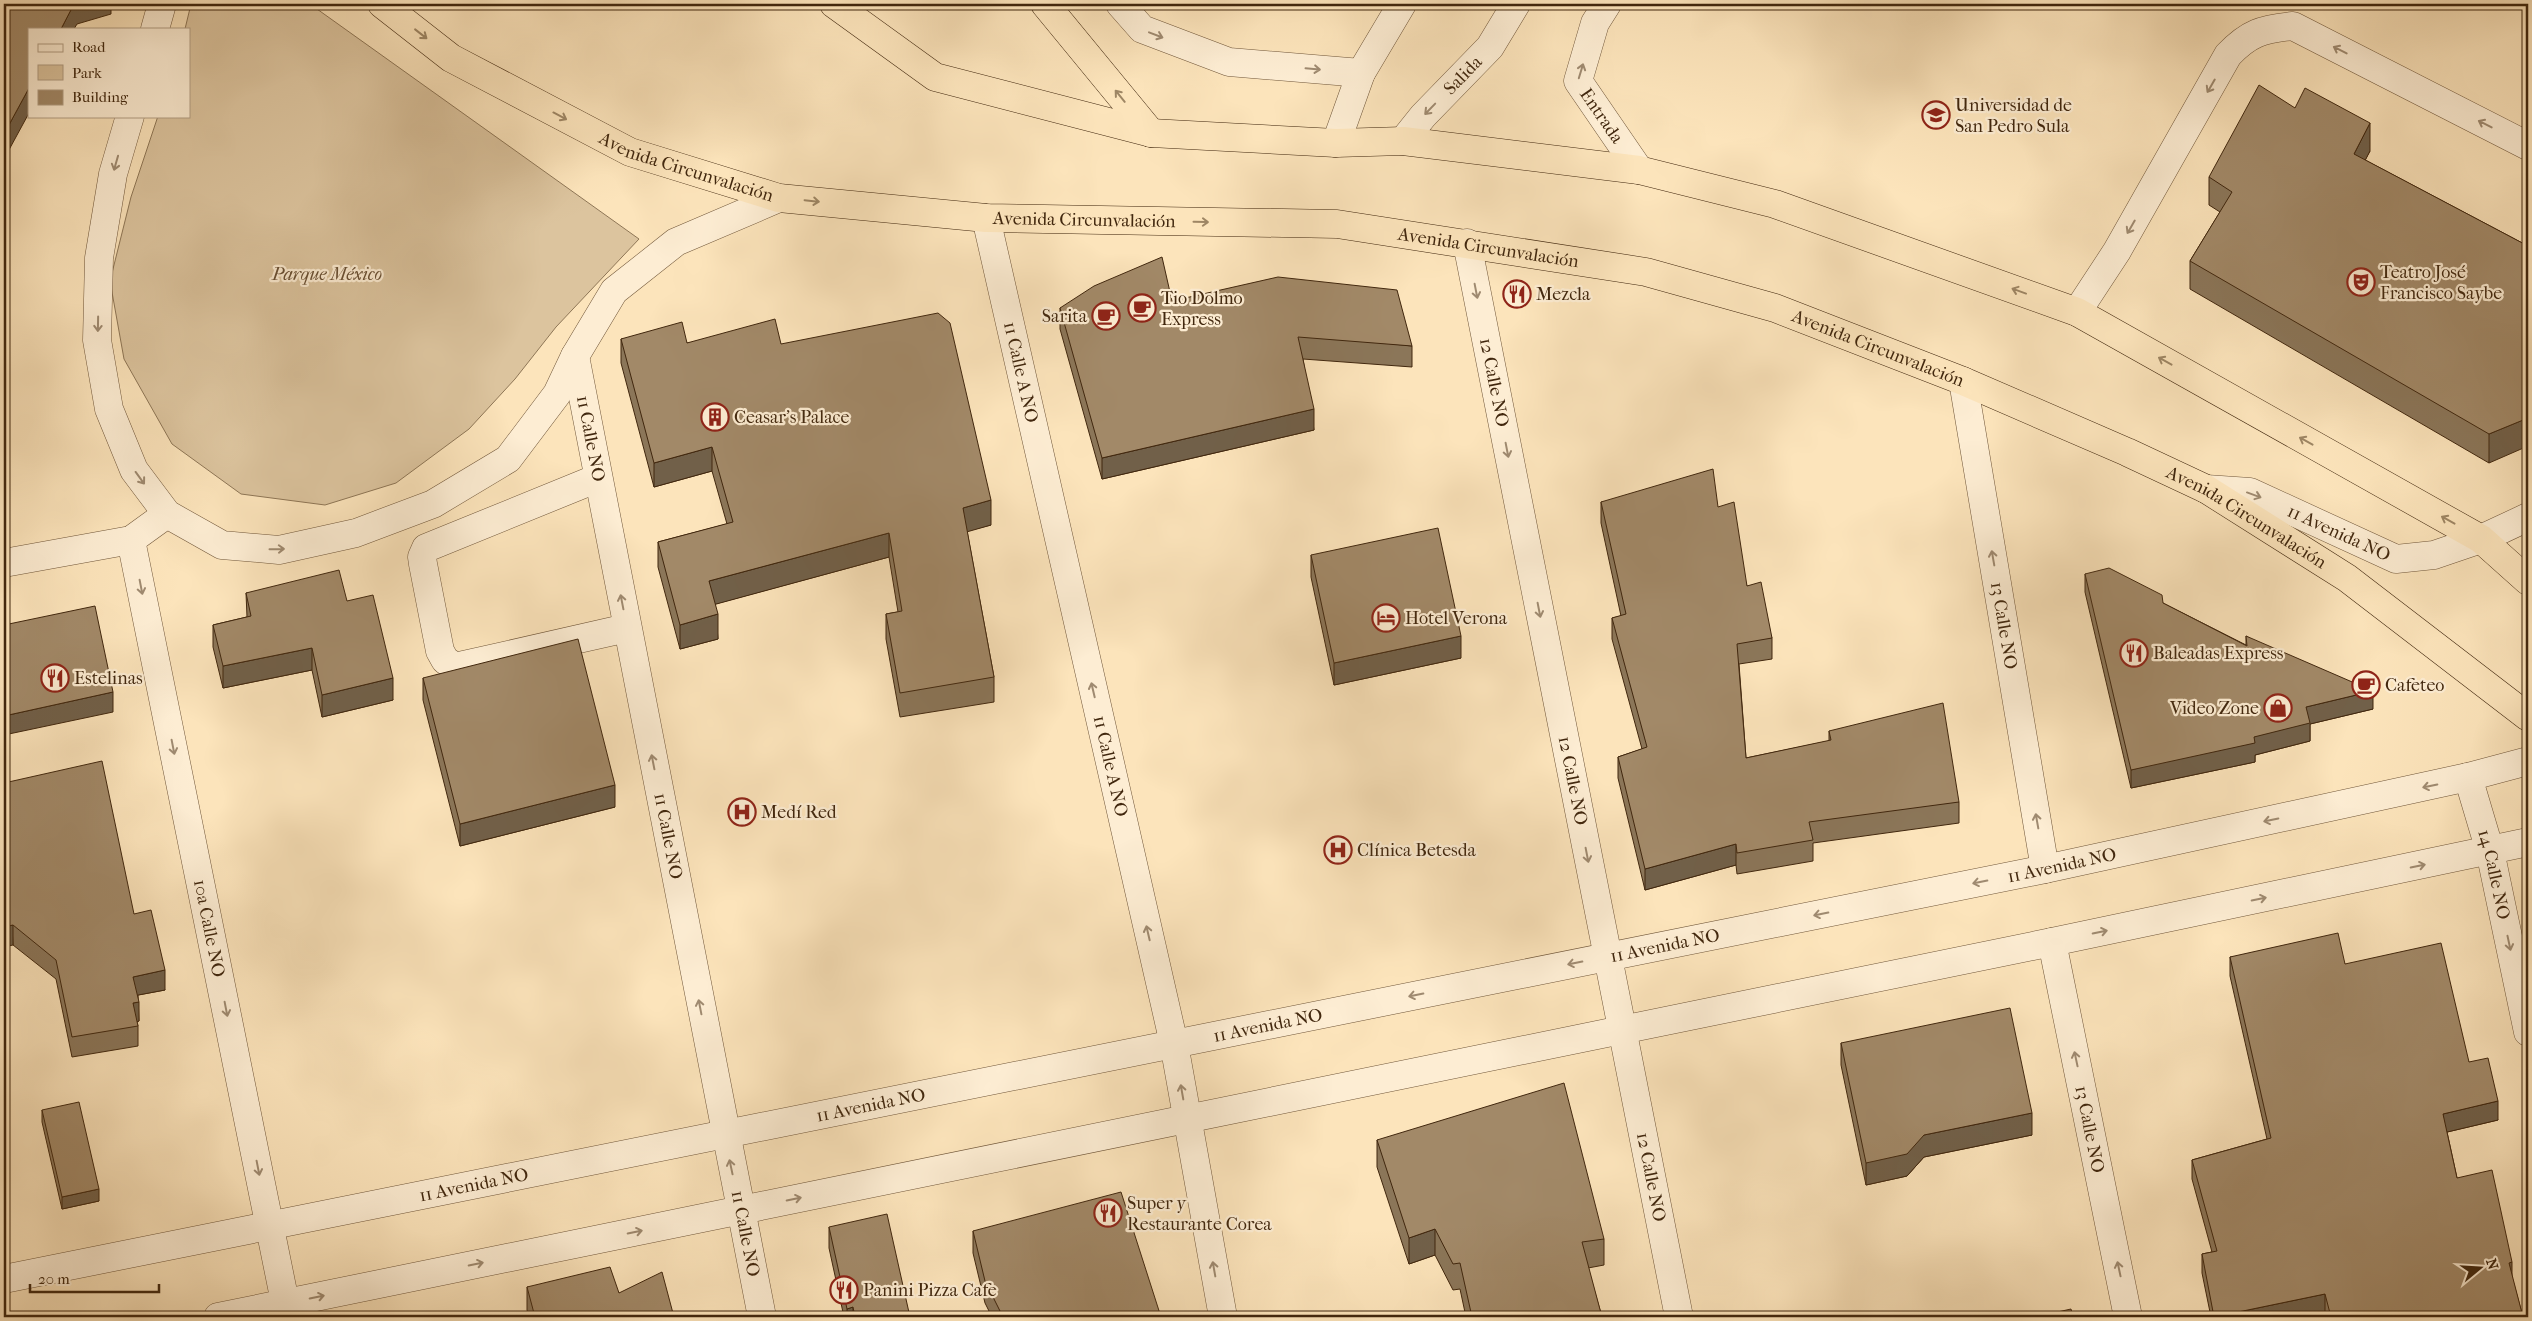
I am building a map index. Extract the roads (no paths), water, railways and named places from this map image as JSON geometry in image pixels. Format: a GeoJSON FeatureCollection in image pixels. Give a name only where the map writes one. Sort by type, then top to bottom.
{"type":"FeatureCollection","features":[{"type":"Feature","properties":{"kind":"highway","name":"Avenida Circunvalación"},"geometry":{"type":"LineString","coordinates":[[382,4],[451,58],[630,152],[779,198],[986,218],[1336,224],[1646,272],[1775,308],[1963,381],[2127,452],[2206,489],[2347,578],[2528,718]]}},
{"type":"Feature","properties":{"kind":"highway"},"geometry":{"type":"LineString","coordinates":[[834,4],[935,77],[1151,133],[1336,143],[1403,141],[1639,170],[1774,204],[2077,312],[2481,539],[2528,581]]}},
{"type":"Feature","properties":{"kind":"highway"},"geometry":{"type":"LineString","coordinates":[[1045,4],[1151,133]]}},
{"type":"Feature","properties":{"kind":"street"},"geometry":{"type":"LineString","coordinates":[[155,28],[162,4]]}},
{"type":"Feature","properties":{"kind":"street"},"geometry":{"type":"LineString","coordinates":[[1120,4],[1142,29],[1229,62],[1361,73]]}},
{"type":"Feature","properties":{"kind":"street"},"geometry":{"type":"LineString","coordinates":[[1336,143],[1361,73],[1402,4]]}},
{"type":"Feature","properties":{"kind":"street","name":"Salida"},"geometry":{"type":"LineString","coordinates":[[1403,141],[1423,116],[1490,47],[1516,4]]}},
{"type":"Feature","properties":{"kind":"street","name":"Entrada"},"geometry":{"type":"LineString","coordinates":[[1606,4],[1595,23],[1578,81],[1639,170]]}},
{"type":"Feature","properties":{"kind":"street"},"geometry":{"type":"LineString","coordinates":[[2077,312],[2117,251],[2228,55],[2244,38],[2267,28],[2292,26],[2528,146]]}},
{"type":"Feature","properties":{"kind":"street"},"geometry":{"type":"LineString","coordinates":[[129,118],[113,174],[98,258],[97,340],[109,409],[134,470],[167,514],[222,545],[279,550],[356,533],[433,504],[508,460],[557,394],[575,356],[614,291],[676,242],[779,198]]}},
{"type":"Feature","properties":{"kind":"street","name":"11 Calle A NO"},"geometry":{"type":"LineString","coordinates":[[986,218],[1174,1044],[1223,1317]]}},
{"type":"Feature","properties":{"kind":"street","name":"12 Calle NO"},"geometry":{"type":"LineString","coordinates":[[1467,243],[1679,1317]]}},
{"type":"Feature","properties":{"kind":"street","name":"11 Calle NO"},"geometry":{"type":"LineString","coordinates":[[575,356],[762,1317]]}},
{"type":"Feature","properties":{"kind":"street","name":"13 Calle NO"},"geometry":{"type":"LineString","coordinates":[[1963,381],[2045,870]]}},
{"type":"Feature","properties":{"kind":"street"},"geometry":{"type":"LineString","coordinates":[[598,478],[426,548],[422,557],[423,564],[440,651],[445,660],[455,666],[627,628]]}},
{"type":"Feature","properties":{"kind":"street","name":"11 Avenida NO"},"geometry":{"type":"LineString","coordinates":[[2206,489],[2250,492],[2396,559],[2434,555],[2481,539],[2528,517]]}},
{"type":"Feature","properties":{"kind":"street"},"geometry":{"type":"LineString","coordinates":[[4,563],[131,540],[167,514]]}},
{"type":"Feature","properties":{"kind":"street","name":"10a Calle NO"},"geometry":{"type":"LineString","coordinates":[[131,540],[286,1310]]}},
{"type":"Feature","properties":{"kind":"street","name":"11 Avenida NO"},"geometry":{"type":"LineString","coordinates":[[4,1279],[2045,870],[2468,777],[2528,762]]}},
{"type":"Feature","properties":{"kind":"street","name":"14 Calle NO"},"geometry":{"type":"LineString","coordinates":[[2468,777],[2490,851],[2528,1032]]}},
{"type":"Feature","properties":{"kind":"street"},"geometry":{"type":"LineString","coordinates":[[218,1317],[286,1310],[740,1210],[2052,942],[2528,842]]}},
{"type":"Feature","properties":{"kind":"street","name":"13 Calle NO"},"geometry":{"type":"LineString","coordinates":[[2052,942],[2128,1317]]}},
{"type":"Feature","properties":{"kind":"place","name":"Universidad de San Pedro Sula"},"geometry":{"type":"Point","coordinates":[1936,115]}},
{"type":"Feature","properties":{"kind":"place","name":"Teatro José Francisco Saybe"},"geometry":{"type":"Point","coordinates":[2361,282]}},
{"type":"Feature","properties":{"kind":"place","name":"Mezcla"},"geometry":{"type":"Point","coordinates":[1517,294]}},
{"type":"Feature","properties":{"kind":"place","name":"Tio Dolmo Express"},"geometry":{"type":"Point","coordinates":[1142,308]}},
{"type":"Feature","properties":{"kind":"place","name":"Sarita"},"geometry":{"type":"Point","coordinates":[1106,316]}},
{"type":"Feature","properties":{"kind":"place","name":"Ceasar's Palace"},"geometry":{"type":"Point","coordinates":[715,417]}},
{"type":"Feature","properties":{"kind":"place","name":"Hotel Verona"},"geometry":{"type":"Point","coordinates":[1386,618]}},
{"type":"Feature","properties":{"kind":"place","name":"Baleadas Express"},"geometry":{"type":"Point","coordinates":[2134,653]}},
{"type":"Feature","properties":{"kind":"place","name":"Estelinas"},"geometry":{"type":"Point","coordinates":[55,678]}},
{"type":"Feature","properties":{"kind":"place","name":"Cafeteo"},"geometry":{"type":"Point","coordinates":[2366,685]}},
{"type":"Feature","properties":{"kind":"place","name":"Video Zone"},"geometry":{"type":"Point","coordinates":[2278,708]}},
{"type":"Feature","properties":{"kind":"place","name":"Medí Red"},"geometry":{"type":"Point","coordinates":[742,812]}},
{"type":"Feature","properties":{"kind":"place","name":"Clínica Betesda"},"geometry":{"type":"Point","coordinates":[1338,850]}},
{"type":"Feature","properties":{"kind":"place","name":"Super y Restaurante Corea"},"geometry":{"type":"Point","coordinates":[1108,1213]}},
{"type":"Feature","properties":{"kind":"place","name":"Panini Pizza Cafe"},"geometry":{"type":"Point","coordinates":[844,1290]}},
{"type":"Feature","properties":{"kind":"park label","name":"Parque México"},"geometry":{"type":"Point","coordinates":[327,274]}}]}
